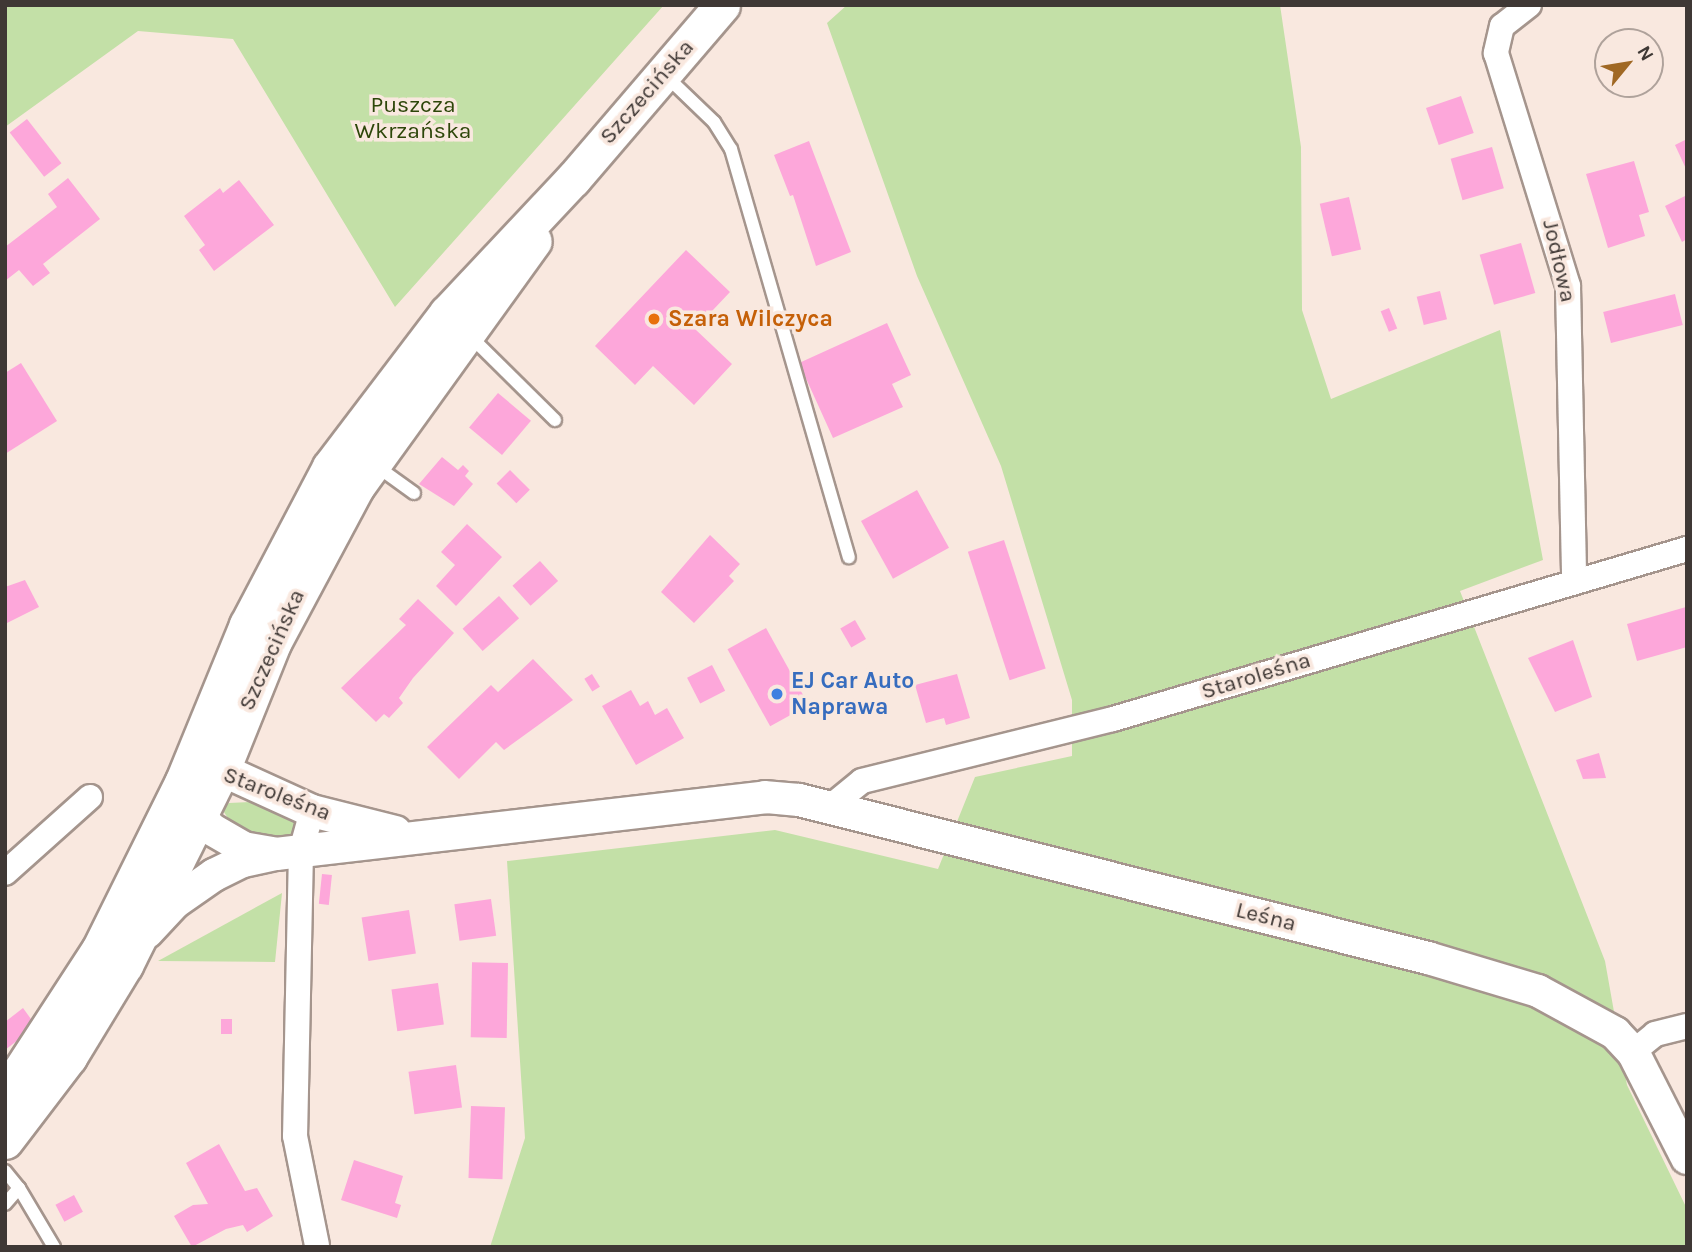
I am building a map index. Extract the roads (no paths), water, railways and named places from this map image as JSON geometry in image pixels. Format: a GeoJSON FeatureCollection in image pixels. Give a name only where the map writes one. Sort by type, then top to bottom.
{"type":"FeatureCollection","features":[{"type":"Feature","properties":{"kind":"main road","name":"Szczecińska"},"geometry":{"type":"LineString","coordinates":[[5,1094],[99,950],[183,781],[247,625],[360,454],[457,323],[503,289],[573,179],[722,5]]}},
{"type":"Feature","properties":{"kind":"main road","name":"Szczecińska"},"geometry":{"type":"LineString","coordinates":[[5,1141],[69,1057],[125,965],[222,770],[360,454]]}},
{"type":"Feature","properties":{"kind":"street","name":"Jodłowa"},"geometry":{"type":"LineString","coordinates":[[1529,5],[1502,26],[1496,53],[1568,286],[1574,582]]}},
{"type":"Feature","properties":{"kind":"street","name":"Staroleśna"},"geometry":{"type":"LineString","coordinates":[[830,807],[862,781],[1113,719],[1687,549]]}},
{"type":"Feature","properties":{"kind":"street","name":"Staroleśna"},"geometry":{"type":"LineString","coordinates":[[289,853],[233,843],[200,816],[187,800],[183,781],[197,771],[222,770],[312,811],[416,837]]}},
{"type":"Feature","properties":{"kind":"street"},"geometry":{"type":"LineString","coordinates":[[5,873],[90,797]]}},
{"type":"Feature","properties":{"kind":"street","name":"Staroleśna"},"geometry":{"type":"LineString","coordinates":[[125,965],[151,926],[187,892],[243,861],[416,837],[765,797]]}},
{"type":"Feature","properties":{"kind":"street","name":"Leśna"},"geometry":{"type":"LineString","coordinates":[[765,797],[830,807],[1428,958],[1538,991],[1615,1032],[1633,1052],[1687,1158]]}},
{"type":"Feature","properties":{"kind":"street"},"geometry":{"type":"LineString","coordinates":[[312,811],[289,853],[295,1136],[317,1245]]}},
{"type":"Feature","properties":{"kind":"street"},"geometry":{"type":"LineString","coordinates":[[1633,1052],[1655,1034],[1687,1026]]}},
{"type":"Feature","properties":{"kind":"lane"},"geometry":{"type":"LineString","coordinates":[[662,73],[714,122],[731,149],[849,557]]}},
{"type":"Feature","properties":{"kind":"lane"},"geometry":{"type":"LineString","coordinates":[[457,323],[555,420]]}},
{"type":"Feature","properties":{"kind":"lane"},"geometry":{"type":"LineString","coordinates":[[360,454],[414,493]]}},
{"type":"Feature","properties":{"kind":"lane"},"geometry":{"type":"LineString","coordinates":[[5,1171],[19,1188],[54,1247]]}},
{"type":"Feature","properties":{"kind":"lane"},"geometry":{"type":"LineString","coordinates":[[5,1204],[19,1188]]}},
{"type":"Feature","properties":{"kind":"place","name":"Szara Wilczyca"},"geometry":{"type":"Point","coordinates":[654,319]}},
{"type":"Feature","properties":{"kind":"place","name":"EJ Car Auto Naprawa"},"geometry":{"type":"Point","coordinates":[777,694]}},
{"type":"Feature","properties":{"kind":"park label","name":"Puszcza Wkrzańska"},"geometry":{"type":"Point","coordinates":[413,118]}}]}
